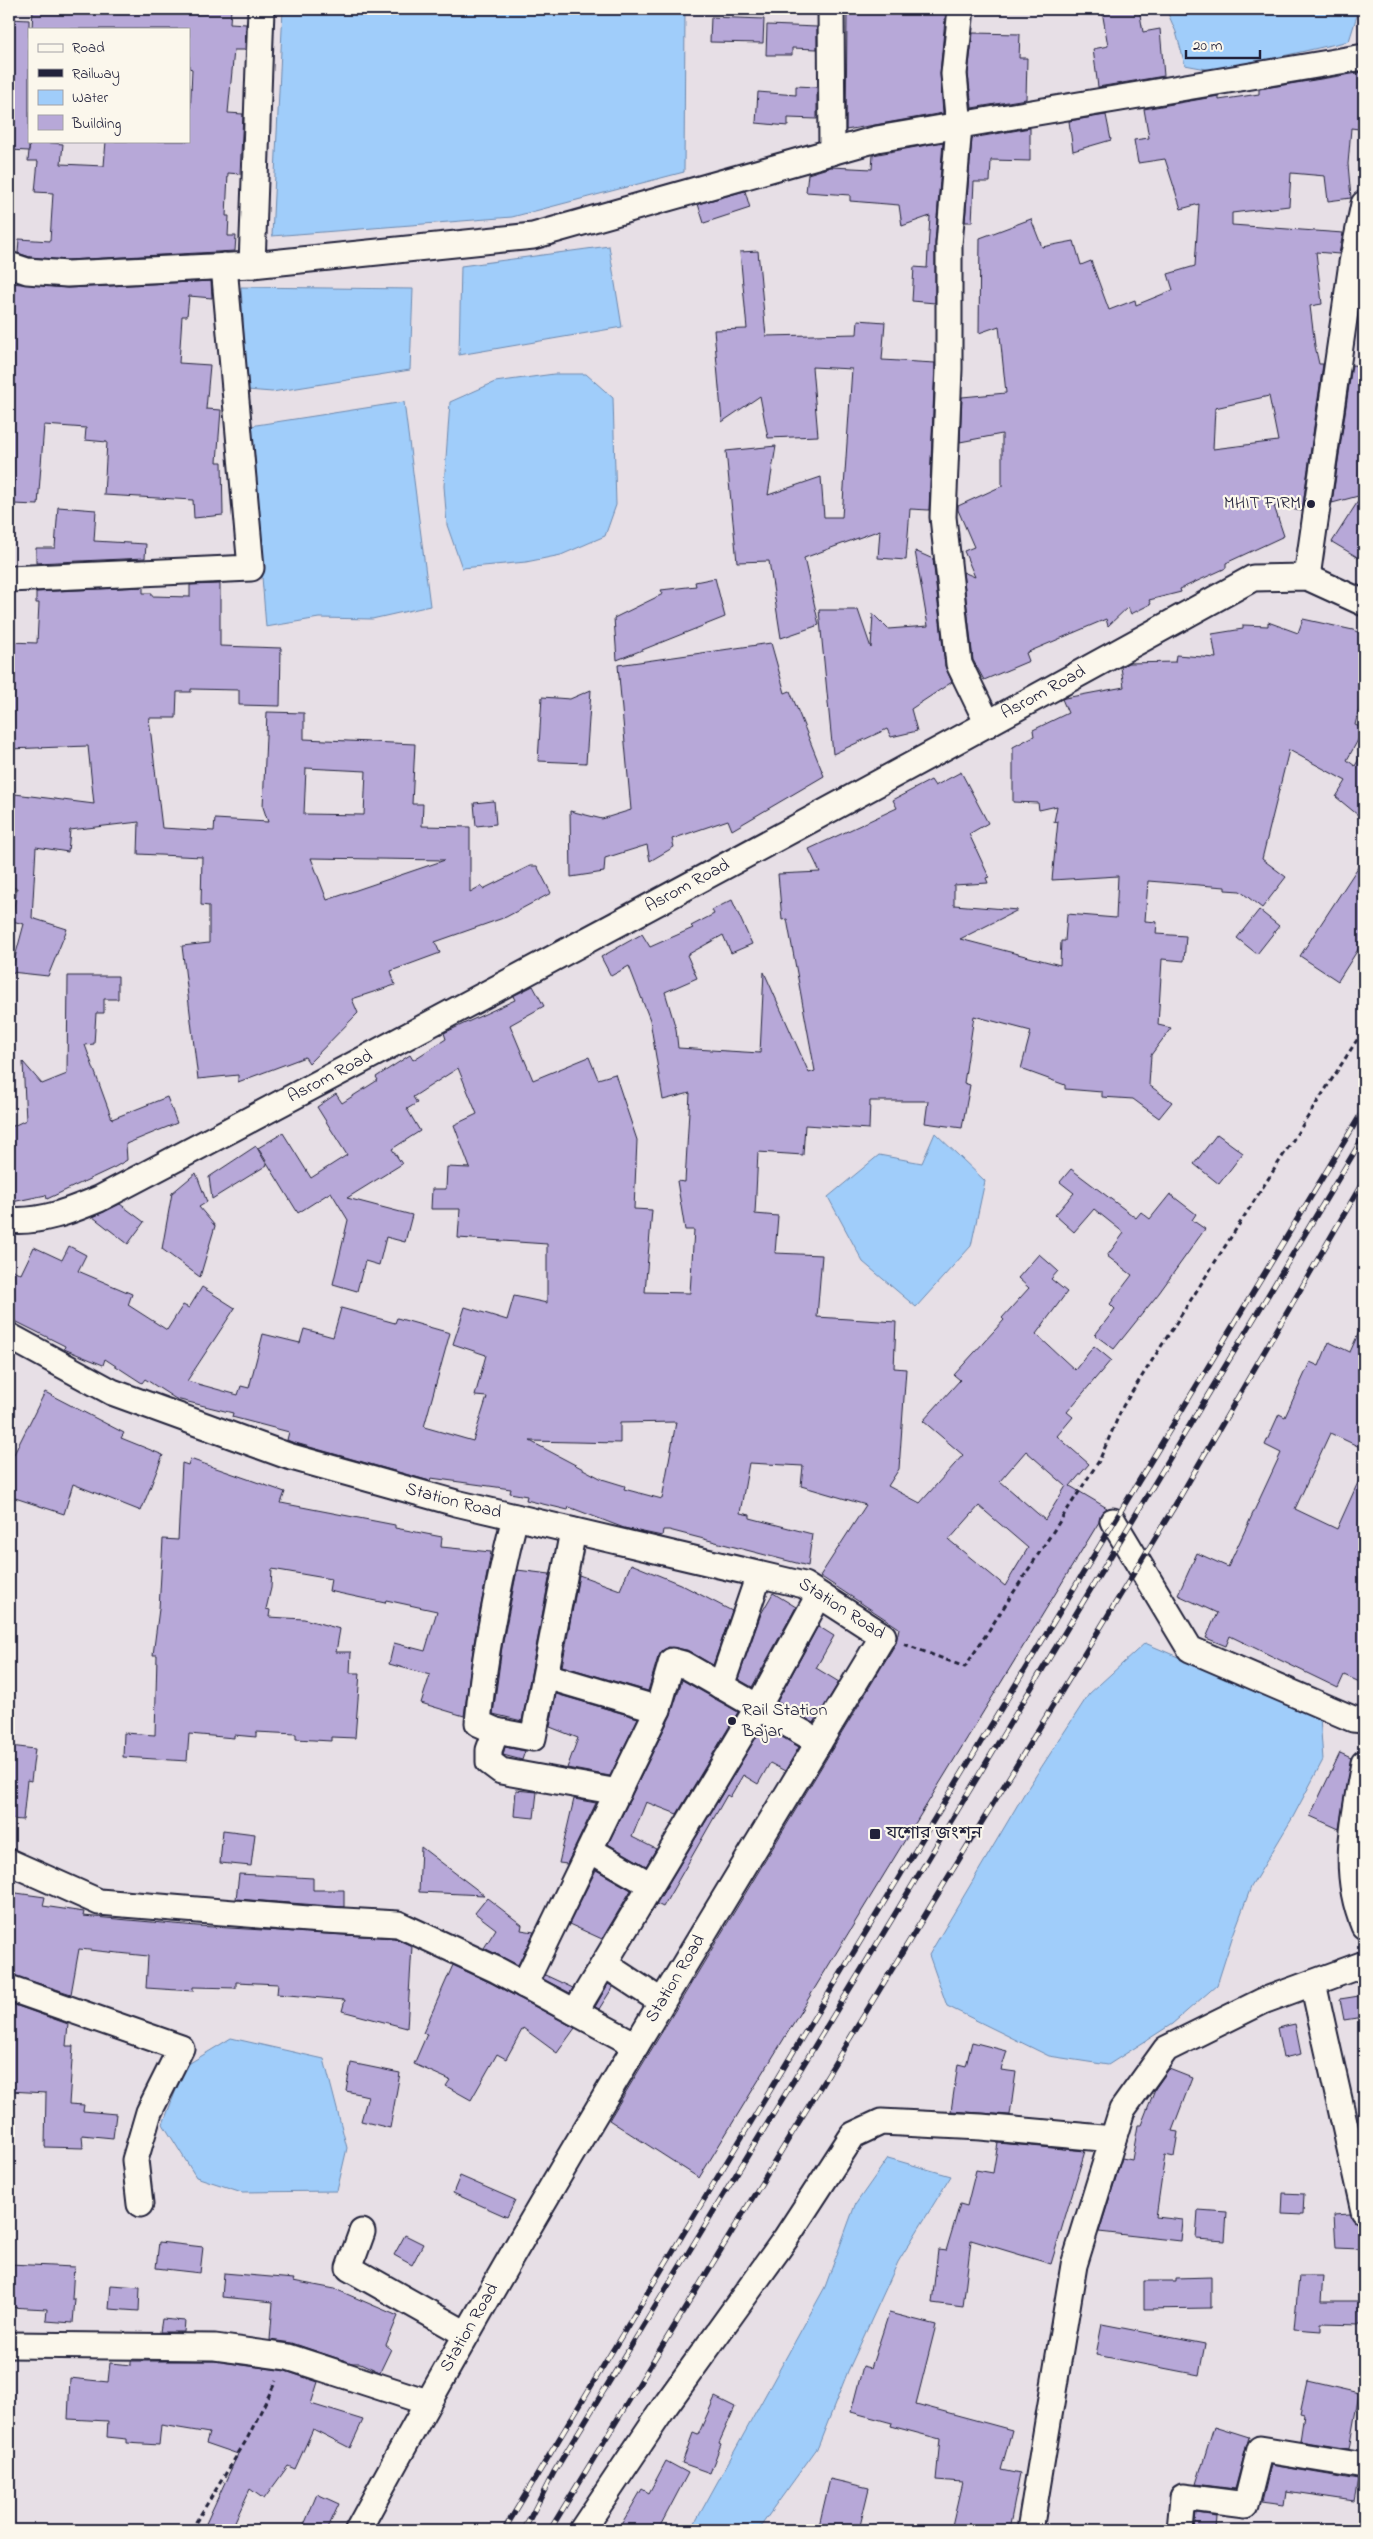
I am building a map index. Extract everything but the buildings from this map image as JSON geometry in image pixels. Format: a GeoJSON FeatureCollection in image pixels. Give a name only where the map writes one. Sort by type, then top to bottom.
{"type":"FeatureCollection","features":[{"type":"Feature","properties":{"kind":"street"},"geometry":{"type":"LineString","coordinates":[[252,265],[261,9]]}},
{"type":"Feature","properties":{"kind":"street"},"geometry":{"type":"LineString","coordinates":[[831,9],[832,152]]}},
{"type":"Feature","properties":{"kind":"street"},"geometry":{"type":"LineString","coordinates":[[961,9],[954,74],[959,126],[949,244],[949,368],[944,517],[959,664],[988,724]]}},
{"type":"Feature","properties":{"kind":"street"},"geometry":{"type":"LineString","coordinates":[[9,264],[27,271],[67,274],[252,265],[533,236],[877,140],[1364,57]]}},
{"type":"Feature","properties":{"kind":"street"},"geometry":{"type":"LineString","coordinates":[[1307,577],[1352,263],[1364,204]]}},
{"type":"Feature","properties":{"kind":"street"},"geometry":{"type":"LineString","coordinates":[[9,579],[251,568],[224,266]]}},
{"type":"Feature","properties":{"kind":"street","name":"Asrom Road"},"geometry":{"type":"LineString","coordinates":[[9,1220],[25,1222],[68,1212],[99,1199],[423,1029],[988,724],[1253,578],[1307,577],[1364,602]]}},
{"type":"Feature","properties":{"kind":"street","name":"Station Road"},"geometry":{"type":"LineString","coordinates":[[9,1336],[112,1392],[288,1456],[456,1503],[804,1586],[883,1636],[636,2045],[426,2402],[358,2530]]}},
{"type":"Feature","properties":{"kind":"street"},"geometry":{"type":"LineString","coordinates":[[515,1517],[500,1578],[484,1661],[478,1714],[478,1723],[496,1732],[533,1738],[573,1531]]}},
{"type":"Feature","properties":{"kind":"street"},"geometry":{"type":"LineString","coordinates":[[1113,1521],[1190,1649],[1353,1718],[1364,1720]]}},
{"type":"Feature","properties":{"kind":"street"},"geometry":{"type":"LineString","coordinates":[[721,1686],[759,1575]]}},
{"type":"Feature","properties":{"kind":"street"},"geometry":{"type":"LineString","coordinates":[[574,2012],[758,1707],[819,1595]]}},
{"type":"Feature","properties":{"kind":"street"},"geometry":{"type":"LineString","coordinates":[[524,1985],[658,1709],[672,1661],[684,1664],[819,1742]]}},
{"type":"Feature","properties":{"kind":"street"},"geometry":{"type":"LineString","coordinates":[[546,1676],[658,1709]]}},
{"type":"Feature","properties":{"kind":"street"},"geometry":{"type":"LineString","coordinates":[[496,1732],[489,1750],[489,1762],[501,1771],[618,1792]]}},
{"type":"Feature","properties":{"kind":"street"},"geometry":{"type":"LineString","coordinates":[[1364,1763],[1351,1840],[1351,1873],[1354,1897],[1364,1926]]}},
{"type":"Feature","properties":{"kind":"street"},"geometry":{"type":"LineString","coordinates":[[590,1850],[652,1885]]}},
{"type":"Feature","properties":{"kind":"street"},"geometry":{"type":"LineString","coordinates":[[9,1862],[99,1902],[308,1919],[398,1924],[524,1985],[636,2045]]}},
{"type":"Feature","properties":{"kind":"street"},"geometry":{"type":"LineString","coordinates":[[604,1964],[662,2002]]}},
{"type":"Feature","properties":{"kind":"street"},"geometry":{"type":"LineString","coordinates":[[1030,2530],[1074,2265],[1122,2110],[1166,2048],[1263,2001],[1364,1964]]}},
{"type":"Feature","properties":{"kind":"street"},"geometry":{"type":"LineString","coordinates":[[1313,1982],[1364,2211]]}},
{"type":"Feature","properties":{"kind":"street"},"geometry":{"type":"LineString","coordinates":[[9,1988],[181,2048],[149,2112],[135,2160],[140,2204]]}},
{"type":"Feature","properties":{"kind":"street"},"geometry":{"type":"LineString","coordinates":[[582,2530],[663,2409],[786,2238],[853,2135],[881,2122],[980,2126],[1113,2139]]}},
{"type":"Feature","properties":{"kind":"street"},"geometry":{"type":"LineString","coordinates":[[362,2232],[348,2268],[466,2334]]}},
{"type":"Feature","properties":{"kind":"street"},"geometry":{"type":"LineString","coordinates":[[9,2345],[142,2348],[215,2347],[288,2357],[426,2402]]}},
{"type":"Feature","properties":{"kind":"street"},"geometry":{"type":"LineString","coordinates":[[1180,2530],[1184,2497],[1246,2505],[1260,2449],[1364,2466]]}},
{"type":"Feature","properties":{"kind":"path"},"geometry":{"type":"LineString","coordinates":[[883,1636],[965,1667],[1099,1462],[1123,1406],[1364,1028]]}},
{"type":"Feature","properties":{"kind":"path"},"geometry":{"type":"LineString","coordinates":[[191,2530],[247,2439],[288,2357]]}},
{"type":"Feature","properties":{"kind":"water"},"geometry":{"type":"Polygon","coordinates":[[[283,9],[685,9],[684,172],[512,217],[272,236],[283,9]]]}},
{"type":"Feature","properties":{"kind":"water"},"geometry":{"type":"Polygon","coordinates":[[[1166,9],[1359,9],[1349,41],[1217,71],[1185,65],[1176,32],[1166,9]]]}},
{"type":"Feature","properties":{"kind":"water"},"geometry":{"type":"Polygon","coordinates":[[[609,246],[622,327],[459,355],[461,266],[609,246]]]}},
{"type":"Feature","properties":{"kind":"water"},"geometry":{"type":"Polygon","coordinates":[[[241,287],[413,289],[410,370],[272,392],[247,390],[241,287]]]}},
{"type":"Feature","properties":{"kind":"water"},"geometry":{"type":"Polygon","coordinates":[[[554,374],[586,374],[613,398],[616,505],[605,536],[561,555],[526,562],[462,568],[447,525],[444,486],[450,402],[495,382],[554,374]]]}},
{"type":"Feature","properties":{"kind":"water"},"geometry":{"type":"Polygon","coordinates":[[[404,402],[430,606],[372,619],[319,618],[266,627],[250,426],[404,402]]]}},
{"type":"Feature","properties":{"kind":"water"},"geometry":{"type":"Polygon","coordinates":[[[935,1133],[985,1181],[971,1246],[916,1307],[863,1262],[828,1197],[879,1155],[922,1163],[935,1133]]]}},
{"type":"Feature","properties":{"kind":"water"},"geometry":{"type":"Polygon","coordinates":[[[1145,1643],[1320,1717],[1323,1760],[1293,1817],[1251,1887],[1217,1985],[1172,2024],[1108,2065],[1049,2056],[947,2006],[929,1955],[1024,1794],[1089,1694],[1145,1643]]]}},
{"type":"Feature","properties":{"kind":"water"},"geometry":{"type":"Polygon","coordinates":[[[231,2038],[324,2059],[347,2148],[337,2191],[242,2192],[196,2177],[163,2124],[185,2066],[231,2038]]]}},
{"type":"Feature","properties":{"kind":"water"},"geometry":{"type":"Polygon","coordinates":[[[888,2158],[951,2176],[898,2262],[848,2371],[818,2447],[758,2530],[691,2530],[825,2287],[855,2205],[888,2158]]]}},
{"type":"Feature","properties":{"kind":"railway"},"geometry":{"type":"LineString","coordinates":[[504,2530],[1364,1109]]}},
{"type":"Feature","properties":{"kind":"railway"},"geometry":{"type":"LineString","coordinates":[[524,2530],[554,2472],[860,1972],[1364,1136]]}},
{"type":"Feature","properties":{"kind":"railway"},"geometry":{"type":"LineString","coordinates":[[550,2530],[1174,1507],[1364,1180]]}},
{"type":"Feature","properties":{"kind":"place","name":"MHIT FIRM"},"geometry":{"type":"Point","coordinates":[1311,504]}},
{"type":"Feature","properties":{"kind":"place","name":"Rail Station Bajar"},"geometry":{"type":"Point","coordinates":[732,1721]}},
{"type":"Feature","properties":{"kind":"place","name":"যশোর জংশন"},"geometry":{"type":"Point","coordinates":[875,1834]}}]}
